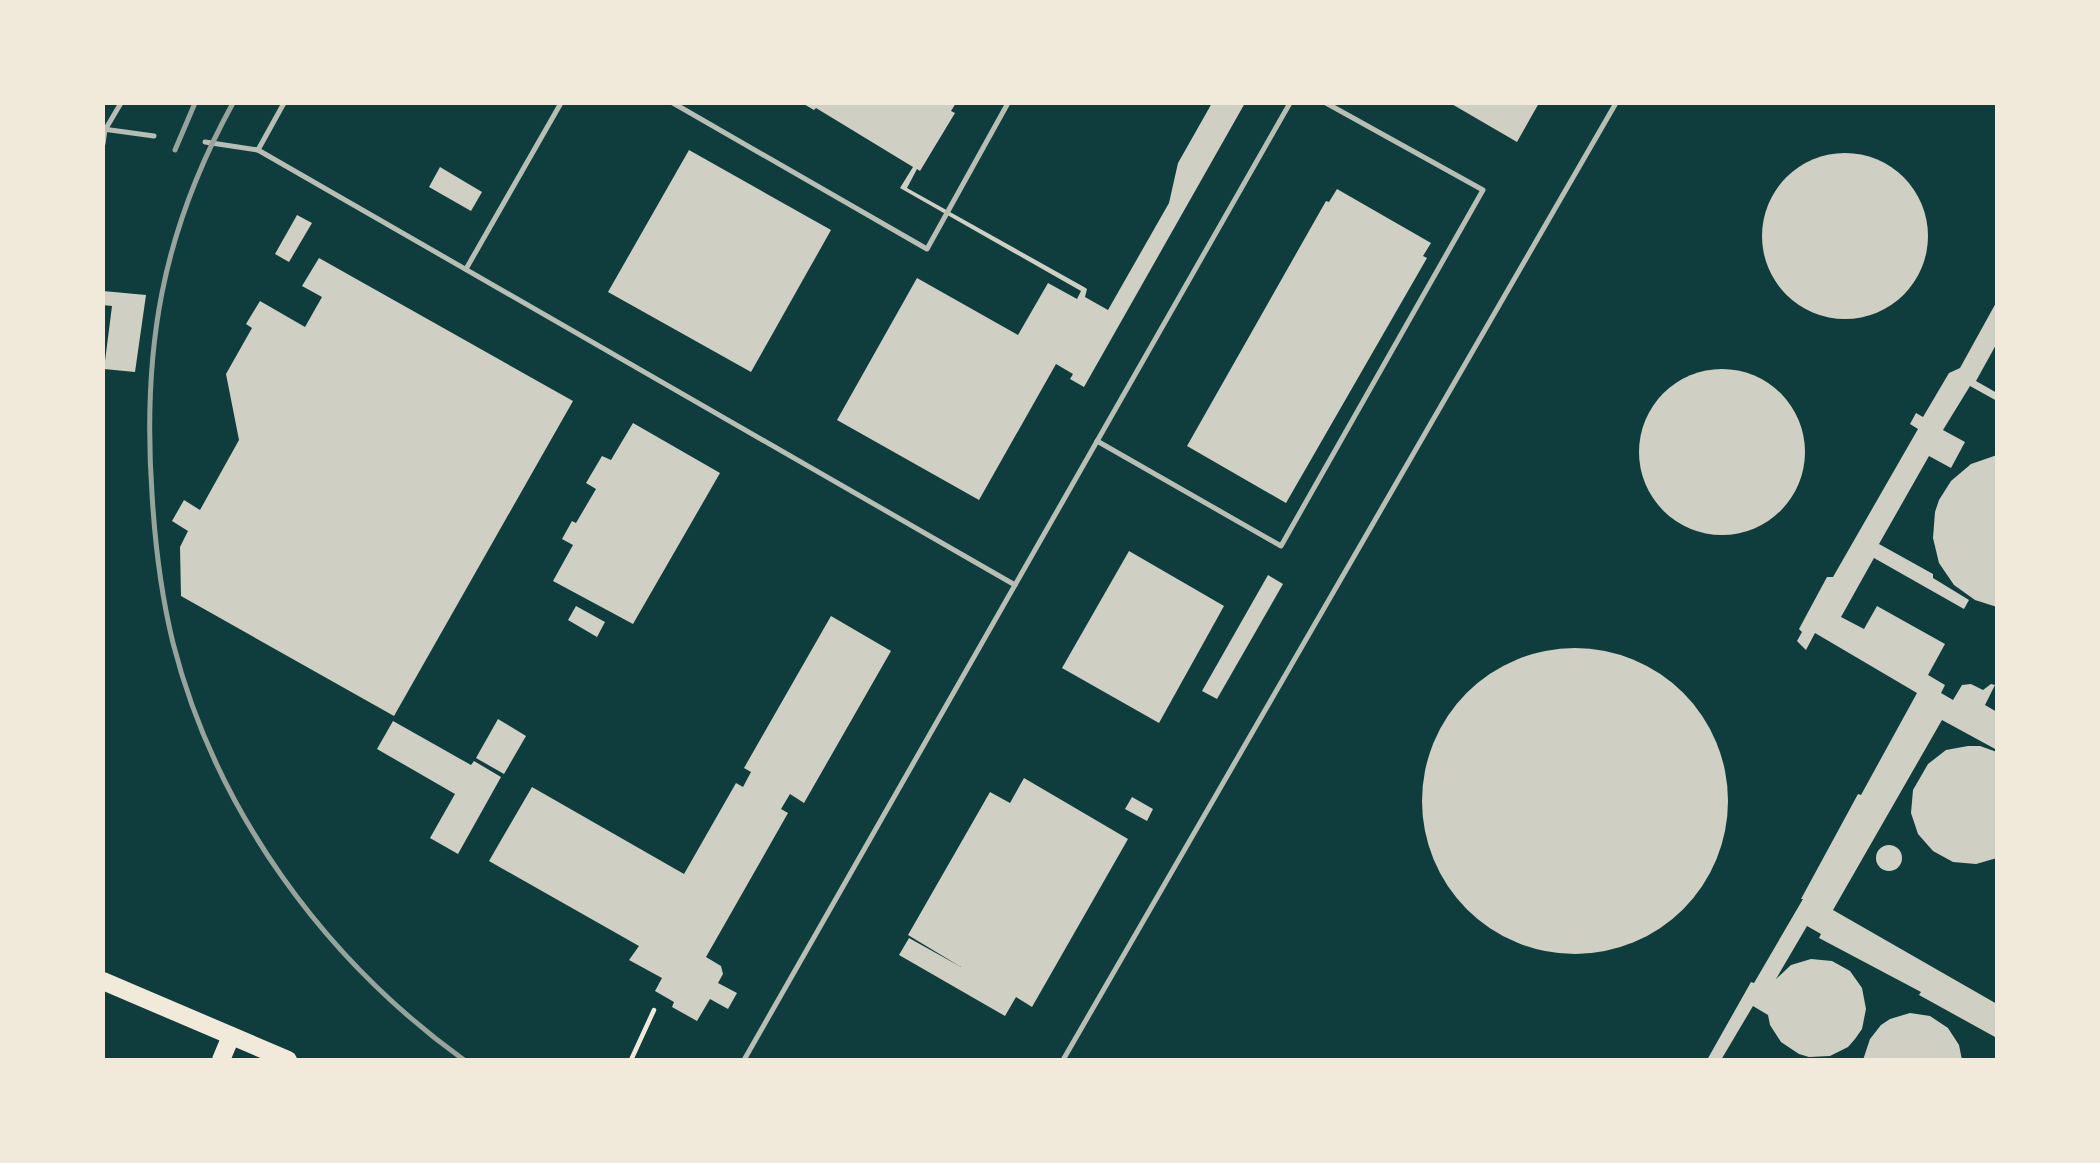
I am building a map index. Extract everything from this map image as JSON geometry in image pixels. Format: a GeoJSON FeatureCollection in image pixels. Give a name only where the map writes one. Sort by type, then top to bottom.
{"type":"FeatureCollection","features":[{"type":"Feature","properties":{"kind":"main road"},"geometry":{"type":"LineString","coordinates":[[103,981],[288,1060]]}},
{"type":"Feature","properties":{"kind":"main road"},"geometry":{"type":"LineString","coordinates":[[221,1060],[231,1035]]}},
{"type":"Feature","properties":{"kind":"lane"},"geometry":{"type":"LineString","coordinates":[[103,144],[104,129],[121,103]]}},
{"type":"Feature","properties":{"kind":"lane"},"geometry":{"type":"LineString","coordinates":[[258,150],[284,103]]}},
{"type":"Feature","properties":{"kind":"lane"},"geometry":{"type":"LineString","coordinates":[[466,269],[561,103]]}},
{"type":"Feature","properties":{"kind":"lane"},"geometry":{"type":"LineString","coordinates":[[673,103],[928,249],[1008,103]]}},
{"type":"Feature","properties":{"kind":"lane"},"geometry":{"type":"LineString","coordinates":[[744,1060],[1290,103]]}},
{"type":"Feature","properties":{"kind":"lane"},"geometry":{"type":"LineString","coordinates":[[1097,441],[1281,546],[1483,190],[1326,103]]}},
{"type":"Feature","properties":{"kind":"lane"},"geometry":{"type":"LineString","coordinates":[[1063,1060],[1616,103]]}},
{"type":"Feature","properties":{"kind":"lane"},"geometry":{"type":"LineString","coordinates":[[104,129],[154,136]]}},
{"type":"Feature","properties":{"kind":"lane"},"geometry":{"type":"LineString","coordinates":[[205,142],[258,150],[1015,585]]}},
{"type":"Feature","properties":{"kind":"path"},"geometry":{"type":"LineString","coordinates":[[631,1060],[654,1010]]}},
{"type":"Feature","properties":{"kind":"building"},"geometry":{"type":"Polygon","coordinates":[[[802,103],[956,103],[951,111],[955,113],[907,188],[1084,287],[1087,289],[1085,297],[1108,310],[1169,203],[1178,163],[1212,103],[1245,103],[1084,387],[1070,379],[1073,374],[1056,364],[979,500],[837,420],[917,278],[1018,335],[1048,283],[1077,299],[1081,291],[900,188],[913,167],[816,108],[814,110],[802,103]]]}},
{"type":"Feature","properties":{"kind":"building"},"geometry":{"type":"Polygon","coordinates":[[[1450,103],[1539,103],[1517,142],[1450,103]]]}},
{"type":"Feature","properties":{"kind":"building"},"geometry":{"type":"Polygon","coordinates":[[[689,150],[831,230],[751,372],[608,292],[689,150]]]}},
{"type":"Feature","properties":{"kind":"building"},"geometry":{"type":"Polygon","coordinates":[[[1845,153],[1877,160],[1891,167],[1903,178],[1914,190],[1921,204],[1928,236],[1921,268],[1914,282],[1903,294],[1891,305],[1877,312],[1845,319],[1813,312],[1799,305],[1787,294],[1776,282],[1769,268],[1762,236],[1769,204],[1776,190],[1787,178],[1799,167],[1813,160],[1845,153]]]}},
{"type":"Feature","properties":{"kind":"building"},"geometry":{"type":"Polygon","coordinates":[[[440,167],[482,192],[471,211],[429,187],[440,167]]]}},
{"type":"Feature","properties":{"kind":"building"},"geometry":{"type":"Polygon","coordinates":[[[1337,189],[1431,243],[1423,256],[1427,258],[1286,503],[1187,446],[1326,201],[1329,202],[1337,189]]]}},
{"type":"Feature","properties":{"kind":"building"},"geometry":{"type":"Polygon","coordinates":[[[297,215],[312,223],[289,262],[275,254],[297,215]]]}},
{"type":"Feature","properties":{"kind":"building"},"geometry":{"type":"Polygon","coordinates":[[[319,258],[573,401],[394,716],[181,596],[180,547],[188,531],[172,521],[184,500],[200,510],[239,440],[226,374],[252,328],[246,324],[260,301],[305,327],[322,297],[302,286],[319,258]]]}},
{"type":"Feature","properties":{"kind":"building"},"geometry":{"type":"Polygon","coordinates":[[[103,291],[146,295],[135,372],[104,369],[112,306],[103,305],[103,291]]]}},
{"type":"Feature","properties":{"kind":"building"},"geometry":{"type":"Polygon","coordinates":[[[1997,301],[1997,343],[1976,381],[1997,393],[1997,401],[1970,386],[1943,430],[1965,442],[1951,468],[1929,456],[1879,544],[1933,574],[1933,578],[1969,600],[1964,609],[1874,558],[1841,617],[1864,629],[1877,606],[1945,644],[1928,675],[1945,685],[1941,693],[1953,700],[1962,685],[1971,684],[1983,690],[1991,684],[1995,685],[1985,705],[1997,712],[1997,750],[1942,720],[1833,910],[1997,1004],[1997,1035],[1995,1037],[1919,995],[1921,992],[1819,938],[1821,934],[1807,926],[1776,979],[1791,965],[1811,959],[1832,961],[1850,971],[1862,988],[1866,1009],[1862,1029],[1855,1039],[1848,1047],[1830,1056],[1809,1057],[1799,1054],[1781,1042],[1770,1025],[1768,1015],[1753,1006],[1721,1060],[1707,1060],[1751,982],[1754,983],[1803,899],[1858,794],[1861,795],[1917,693],[1815,633],[1806,650],[1797,641],[1802,632],[1799,629],[1827,577],[1833,577],[1918,429],[1910,424],[1916,413],[1923,417],[1949,373],[1960,368],[1997,301]]]}},
{"type":"Feature","properties":{"kind":"building"},"geometry":{"type":"Polygon","coordinates":[[[1722,369],[1754,375],[1781,393],[1799,420],[1805,452],[1799,484],[1781,511],[1754,529],[1722,535],[1690,529],[1663,511],[1645,484],[1639,452],[1645,420],[1663,393],[1690,375],[1722,369]]]}},
{"type":"Feature","properties":{"kind":"building"},"geometry":{"type":"Polygon","coordinates":[[[633,423],[720,473],[633,624],[553,581],[573,545],[562,539],[572,521],[576,523],[596,489],[586,483],[602,456],[611,460],[633,423]]]}},
{"type":"Feature","properties":{"kind":"building"},"geometry":{"type":"Polygon","coordinates":[[[1997,455],[1997,607],[1975,600],[1954,585],[1939,563],[1933,538],[1935,512],[1951,481],[1971,464],[1997,455]]]}},
{"type":"Feature","properties":{"kind":"building"},"geometry":{"type":"Polygon","coordinates":[[[1129,551],[1224,606],[1159,723],[1062,668],[1129,551]]]}},
{"type":"Feature","properties":{"kind":"building"},"geometry":{"type":"Polygon","coordinates":[[[1268,575],[1283,584],[1217,699],[1202,691],[1268,575]]]}},
{"type":"Feature","properties":{"kind":"building"},"geometry":{"type":"Polygon","coordinates":[[[576,606],[605,622],[597,637],[568,620],[576,606]]]}},
{"type":"Feature","properties":{"kind":"building"},"geometry":{"type":"Polygon","coordinates":[[[831,616],[891,651],[804,803],[790,794],[781,809],[788,813],[706,957],[721,966],[723,974],[718,983],[737,993],[728,1009],[710,999],[697,1021],[672,1007],[674,1002],[655,991],[662,978],[629,960],[639,946],[489,861],[532,787],[684,874],[736,783],[743,787],[751,772],[744,768],[831,616]]]}},
{"type":"Feature","properties":{"kind":"building"},"geometry":{"type":"Polygon","coordinates":[[[1575,648],[1605,651],[1633,660],[1660,674],[1683,693],[1702,716],[1716,743],[1725,771],[1728,801],[1725,831],[1716,859],[1702,886],[1683,909],[1660,928],[1633,942],[1605,951],[1575,954],[1545,951],[1517,942],[1490,928],[1467,909],[1448,886],[1434,859],[1425,831],[1422,801],[1425,771],[1434,743],[1448,716],[1467,693],[1490,674],[1517,660],[1545,651],[1575,648]]]}},
{"type":"Feature","properties":{"kind":"building"},"geometry":{"type":"Polygon","coordinates":[[[498,719],[526,736],[504,774],[476,758],[498,719]]]}},
{"type":"Feature","properties":{"kind":"building"},"geometry":{"type":"Polygon","coordinates":[[[393,721],[471,765],[474,761],[501,777],[458,854],[430,838],[455,794],[377,749],[393,721]]]}},
{"type":"Feature","properties":{"kind":"building"},"geometry":{"type":"Polygon","coordinates":[[[1980,746],[1997,752],[1997,858],[1976,864],[1953,862],[1933,851],[1918,834],[1911,813],[1913,790],[1928,764],[1946,750],[1980,746]]]}},
{"type":"Feature","properties":{"kind":"building"},"geometry":{"type":"Polygon","coordinates":[[[1024,778],[1128,839],[1032,1007],[1016,997],[1005,1016],[899,955],[909,938],[961,967],[908,935],[990,792],[1010,803],[1024,778]]]}},
{"type":"Feature","properties":{"kind":"building"},"geometry":{"type":"Polygon","coordinates":[[[1132,797],[1153,809],[1147,821],[1125,809],[1132,797]]]}},
{"type":"Feature","properties":{"kind":"building"},"geometry":{"type":"Polygon","coordinates":[[[1889,845],[1898,849],[1902,858],[1898,867],[1889,871],[1880,867],[1876,858],[1880,849],[1889,845]]]}},
{"type":"Feature","properties":{"kind":"building"},"geometry":{"type":"Polygon","coordinates":[[[1910,1013],[1930,1016],[1948,1028],[1959,1045],[1962,1060],[1863,1060],[1870,1039],[1881,1025],[1890,1019],[1910,1013]]]}},
{"type":"Feature","properties":{"kind":"railway"},"geometry":{"type":"LineString","coordinates":[[175,150],[195,103]]}},
{"type":"Feature","properties":{"kind":"railway"},"geometry":{"type":"LineString","coordinates":[[233,103],[189,198],[162,292],[155,340],[150,389],[152,494],[159,569],[173,643],[192,705],[217,765],[247,822],[282,877],[322,928],[366,976],[413,1020],[464,1060]]}}]}
